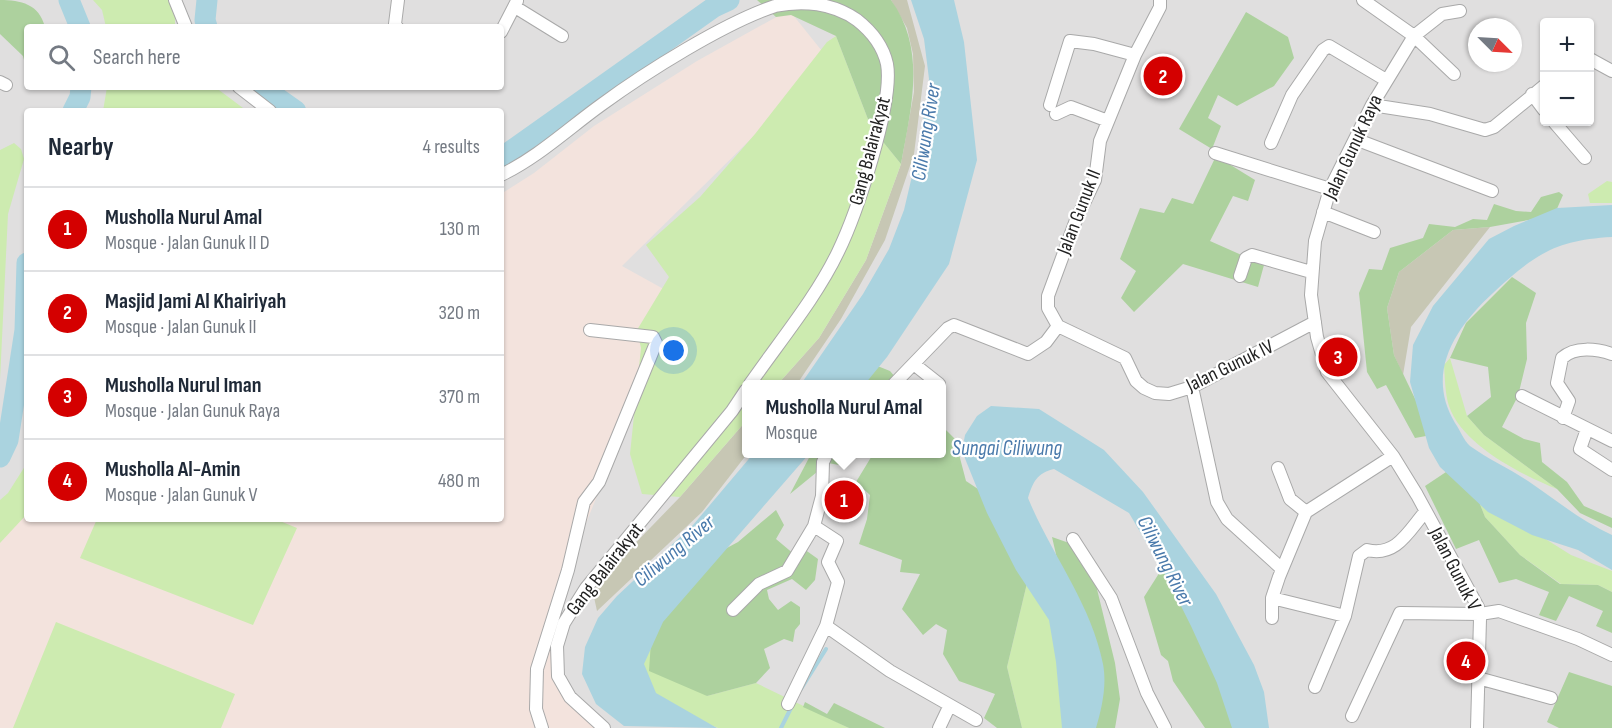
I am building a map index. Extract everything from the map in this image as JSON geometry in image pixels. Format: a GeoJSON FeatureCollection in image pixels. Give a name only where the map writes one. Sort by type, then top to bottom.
{"type":"FeatureCollection","features":[{"type":"Feature","properties":{"kind":"street"},"geometry":{"type":"LineString","coordinates":[[175,0],[185,24]]}},
{"type":"Feature","properties":{"kind":"street"},"geometry":{"type":"LineString","coordinates":[[394,24],[398,0]]}},
{"type":"Feature","properties":{"kind":"street","name":"Jalan Gunuk II"},"geometry":{"type":"LineString","coordinates":[[1058,326],[1048,308],[1048,296],[1076,220],[1095,180],[1098,147],[1134,55],[1160,7],[1160,0]]}},
{"type":"Feature","properties":{"kind":"street"},"geometry":{"type":"LineString","coordinates":[[1363,0],[1414,36],[1454,74]]}},
{"type":"Feature","properties":{"kind":"street","name":"Gang Balairakyat"},"geometry":{"type":"LineString","coordinates":[[504,173],[657,68],[760,12],[789,2],[817,3],[843,11],[870,31],[885,56],[887,84],[885,104],[855,211],[838,252],[825,275],[753,380]]}},
{"type":"Feature","properties":{"kind":"street"},"geometry":{"type":"LineString","coordinates":[[504,26],[516,4],[562,36]]}},
{"type":"Feature","properties":{"kind":"street","name":"Jalan Gunuk Raya"},"geometry":{"type":"LineString","coordinates":[[1393,456],[1327,372],[1315,322],[1311,272],[1330,189],[1386,80],[1414,36],[1442,14],[1460,11]]}},
{"type":"Feature","properties":{"kind":"street"},"geometry":{"type":"LineString","coordinates":[[1108,121],[1071,107],[1053,109],[1070,41],[1094,44],[1134,55]]}},
{"type":"Feature","properties":{"kind":"street"},"geometry":{"type":"LineString","coordinates":[[1271,143],[1292,95],[1323,50],[1329,46],[1386,80]]}},
{"type":"Feature","properties":{"kind":"street"},"geometry":{"type":"LineString","coordinates":[[1594,61],[1612,71]]}},
{"type":"Feature","properties":{"kind":"street"},"geometry":{"type":"LineString","coordinates":[[1372,105],[1438,115],[1485,130],[1494,127],[1540,89]]}},
{"type":"Feature","properties":{"kind":"street"},"geometry":{"type":"LineString","coordinates":[[243,90],[266,108]]}},
{"type":"Feature","properties":{"kind":"street"},"geometry":{"type":"LineString","coordinates":[[1532,94],[1540,104]]}},
{"type":"Feature","properties":{"kind":"street"},"geometry":{"type":"LineString","coordinates":[[1557,126],[1585,158]]}},
{"type":"Feature","properties":{"kind":"street"},"geometry":{"type":"LineString","coordinates":[[1355,139],[1492,191]]}},
{"type":"Feature","properties":{"kind":"street"},"geometry":{"type":"LineString","coordinates":[[1215,153],[1330,189]]}},
{"type":"Feature","properties":{"kind":"street"},"geometry":{"type":"LineString","coordinates":[[1323,212],[1374,232]]}},
{"type":"Feature","properties":{"kind":"street"},"geometry":{"type":"LineString","coordinates":[[1240,276],[1246,258],[1252,255],[1311,272]]}},
{"type":"Feature","properties":{"kind":"street","name":"Jalan Gunuk IV"},"geometry":{"type":"LineString","coordinates":[[1058,326],[1125,358],[1136,381],[1149,390],[1170,394],[1192,387],[1315,322]]}},
{"type":"Feature","properties":{"kind":"street"},"geometry":{"type":"LineString","coordinates":[[898,380],[948,328],[954,325],[1028,354],[1046,342],[1058,326]]}},
{"type":"Feature","properties":{"kind":"street"},"geometry":{"type":"LineString","coordinates":[[542,728],[536,709],[537,669],[568,570],[584,502],[599,482],[656,343],[653,338],[590,330]]}},
{"type":"Feature","properties":{"kind":"street"},"geometry":{"type":"LineString","coordinates":[[1563,418],[1569,401],[1557,384],[1562,358],[1570,352],[1584,350],[1612,354]]}},
{"type":"Feature","properties":{"kind":"street"},"geometry":{"type":"LineString","coordinates":[[915,365],[933,380]]}},
{"type":"Feature","properties":{"kind":"street"},"geometry":{"type":"LineString","coordinates":[[1192,387],[1216,502],[1227,519],[1282,569]]}},
{"type":"Feature","properties":{"kind":"street"},"geometry":{"type":"LineString","coordinates":[[1522,396],[1612,441]]}},
{"type":"Feature","properties":{"kind":"street","name":"Gang Balairakyat"},"geometry":{"type":"LineString","coordinates":[[604,728],[562,687],[556,663],[557,646],[564,623],[586,588],[742,397]]}},
{"type":"Feature","properties":{"kind":"street"},"geometry":{"type":"LineString","coordinates":[[1587,429],[1580,449],[1612,470]]}},
{"type":"Feature","properties":{"kind":"street"},"geometry":{"type":"LineString","coordinates":[[1272,618],[1272,598],[1306,512],[1393,456]]}},
{"type":"Feature","properties":{"kind":"street","name":"Jalan Gunuk V"},"geometry":{"type":"LineString","coordinates":[[1393,456],[1480,614],[1477,728]]}},
{"type":"Feature","properties":{"kind":"street"},"geometry":{"type":"LineString","coordinates":[[733,610],[759,584],[774,575],[786,572],[814,526],[822,496],[825,458]]}},
{"type":"Feature","properties":{"kind":"street"},"geometry":{"type":"LineString","coordinates":[[1278,468],[1290,499],[1306,512]]}},
{"type":"Feature","properties":{"kind":"street"},"geometry":{"type":"LineString","coordinates":[[1315,687],[1345,616],[1359,556],[1367,550],[1379,553],[1392,550],[1425,512]]}},
{"type":"Feature","properties":{"kind":"street"},"geometry":{"type":"LineString","coordinates":[[788,704],[826,626],[838,582],[828,562],[837,541],[814,526]]}},
{"type":"Feature","properties":{"kind":"street"},"geometry":{"type":"LineString","coordinates":[[1073,539],[1111,598],[1147,693],[1165,728]]}},
{"type":"Feature","properties":{"kind":"street"},"geometry":{"type":"LineString","coordinates":[[1272,598],[1345,616]]}},
{"type":"Feature","properties":{"kind":"street"},"geometry":{"type":"LineString","coordinates":[[1352,716],[1400,613],[1480,614],[1499,611],[1612,655]]}},
{"type":"Feature","properties":{"kind":"street"},"geometry":{"type":"LineString","coordinates":[[826,626],[890,671],[949,707],[976,720]]}},
{"type":"Feature","properties":{"kind":"street"},"geometry":{"type":"LineString","coordinates":[[1478,678],[1551,698]]}},
{"type":"Feature","properties":{"kind":"street"},"geometry":{"type":"LineString","coordinates":[[939,728],[949,707]]}},
{"type":"Feature","properties":{"kind":"shaded area"},"geometry":{"type":"Polygon","coordinates":[[[0,0],[1612,0],[1612,728],[0,728],[0,0]]]}},
{"type":"Feature","properties":{"kind":"shaded area"},"geometry":{"type":"Polygon","coordinates":[[[891,0],[907,0],[925,66],[914,154],[885,240],[841,319],[800,380],[782,380],[819,338],[866,260],[901,164],[914,92],[913,54],[907,28],[891,0]]]}},
{"type":"Feature","properties":{"kind":"shaded area"},"geometry":{"type":"Polygon","coordinates":[[[789,10],[830,61],[622,266],[678,297],[547,619],[557,683],[601,728],[0,728],[0,529],[24,505],[24,522],[504,522],[504,192],[534,173],[594,126],[697,61],[789,10]]]}},
{"type":"Feature","properties":{"kind":"shaded area"},"geometry":{"type":"Polygon","coordinates":[[[1490,227],[1411,327],[1403,375],[1394,355],[1387,308],[1399,272],[1453,230],[1490,227]]]}},
{"type":"Feature","properties":{"kind":"shaded area"},"geometry":{"type":"Polygon","coordinates":[[[742,426],[742,458],[744,458],[702,512],[597,611],[592,588],[680,497],[742,426]]]}},
{"type":"Feature","properties":{"kind":"green space"},"geometry":{"type":"Polygon","coordinates":[[[0,0],[22,2],[34,8],[44,24],[24,24],[24,60],[23,56],[0,34],[0,0]]]}},
{"type":"Feature","properties":{"kind":"green space"},"geometry":{"type":"Polygon","coordinates":[[[93,0],[175,0],[175,24],[105,24],[102,10],[93,0]]]}},
{"type":"Feature","properties":{"kind":"green space"},"geometry":{"type":"Polygon","coordinates":[[[757,0],[891,0],[902,19],[913,59],[912,101],[901,164],[871,127],[836,36],[791,15],[776,17],[757,0]]]}},
{"type":"Feature","properties":{"kind":"green space"},"geometry":{"type":"Polygon","coordinates":[[[1246,12],[1288,37],[1294,58],[1274,86],[1237,106],[1218,95],[1208,118],[1221,126],[1212,149],[1179,129],[1246,12]]]}},
{"type":"Feature","properties":{"kind":"green space"},"geometry":{"type":"Polygon","coordinates":[[[836,36],[871,127],[901,164],[866,260],[819,338],[782,380],[742,380],[742,426],[680,497],[642,494],[630,454],[641,348],[637,330],[669,277],[646,245],[700,197],[755,134],[827,42],[836,36]]]}},
{"type":"Feature","properties":{"kind":"green space"},"geometry":{"type":"Polygon","coordinates":[[[106,90],[219,90],[243,108],[104,108],[106,90]]]}},
{"type":"Feature","properties":{"kind":"green space"},"geometry":{"type":"Polygon","coordinates":[[[14,143],[21,149],[24,159],[8,214],[0,380],[0,150],[14,143]]]}},
{"type":"Feature","properties":{"kind":"green space"},"geometry":{"type":"Polygon","coordinates":[[[1216,156],[1255,180],[1248,201],[1233,196],[1210,241],[1264,265],[1258,287],[1183,264],[1134,312],[1121,298],[1136,271],[1120,259],[1140,208],[1164,213],[1172,198],[1193,204],[1216,156]]]}},
{"type":"Feature","properties":{"kind":"green space"},"geometry":{"type":"Polygon","coordinates":[[[1607,181],[1612,182],[1612,203],[1590,203],[1588,194],[1607,181]]]}},
{"type":"Feature","properties":{"kind":"green space"},"geometry":{"type":"Polygon","coordinates":[[[1559,192],[1563,195],[1556,211],[1534,219],[1490,227],[1453,230],[1399,272],[1387,308],[1394,355],[1420,409],[1426,436],[1415,438],[1386,385],[1377,389],[1367,372],[1359,293],[1369,269],[1382,270],[1390,248],[1423,238],[1429,224],[1455,227],[1473,219],[1487,220],[1494,204],[1516,211],[1531,212],[1541,197],[1559,192]]]}},
{"type":"Feature","properties":{"kind":"green space"},"geometry":{"type":"Polygon","coordinates":[[[1512,277],[1536,293],[1526,323],[1527,359],[1518,396],[1502,427],[1524,439],[1540,443],[1542,462],[1567,482],[1584,506],[1612,518],[1612,528],[1580,513],[1557,489],[1484,435],[1467,416],[1491,397],[1488,367],[1450,358],[1466,323],[1512,277]]]}},
{"type":"Feature","properties":{"kind":"green space"},"geometry":{"type":"Polygon","coordinates":[[[1450,358],[1467,416],[1484,435],[1557,489],[1511,467],[1480,446],[1466,433],[1449,406],[1444,365],[1450,358]]]}},
{"type":"Feature","properties":{"kind":"green space"},"geometry":{"type":"Polygon","coordinates":[[[870,363],[890,371],[898,380],[855,380],[870,363]]]}},
{"type":"Feature","properties":{"kind":"green space"},"geometry":{"type":"Polygon","coordinates":[[[946,430],[955,439],[966,481],[978,489],[1033,558],[1007,667],[1022,728],[997,728],[984,718],[995,694],[959,681],[943,654],[947,630],[936,624],[923,635],[902,609],[920,574],[900,572],[902,560],[859,544],[867,519],[870,495],[856,482],[871,458],[946,458],[946,430]]]}},
{"type":"Feature","properties":{"kind":"green space"},"geometry":{"type":"Polygon","coordinates":[[[809,458],[845,458],[839,465],[828,463],[790,494],[809,458]]]}},
{"type":"Feature","properties":{"kind":"green space"},"geometry":{"type":"Polygon","coordinates":[[[24,468],[24,517],[0,543],[0,500],[8,493],[24,468]]]}},
{"type":"Feature","properties":{"kind":"green space"},"geometry":{"type":"Polygon","coordinates":[[[1446,472],[1472,484],[1485,517],[1520,555],[1560,584],[1598,585],[1612,592],[1612,633],[1596,626],[1603,611],[1569,596],[1556,621],[1539,615],[1549,592],[1516,579],[1499,583],[1479,540],[1456,549],[1425,486],[1446,472]]]}},
{"type":"Feature","properties":{"kind":"green space"},"geometry":{"type":"Polygon","coordinates":[[[1472,484],[1528,528],[1571,555],[1612,571],[1612,592],[1598,585],[1561,584],[1520,555],[1485,517],[1472,484]]]}},
{"type":"Feature","properties":{"kind":"green space"},"geometry":{"type":"Polygon","coordinates":[[[776,510],[784,525],[776,539],[795,555],[804,549],[818,559],[815,580],[806,590],[792,579],[767,590],[769,599],[778,610],[791,601],[800,607],[800,624],[795,630],[793,642],[784,639],[764,649],[770,668],[756,683],[707,696],[649,671],[653,612],[725,549],[738,542],[776,510]]]}},
{"type":"Feature","properties":{"kind":"green space"},"geometry":{"type":"Polygon","coordinates":[[[96,522],[282,522],[297,528],[253,625],[80,558],[96,522]]]}},
{"type":"Feature","properties":{"kind":"green space"},"geometry":{"type":"Polygon","coordinates":[[[1052,537],[1072,544],[1096,585],[1115,663],[1120,699],[1115,728],[1096,728],[1052,537]]]}},
{"type":"Feature","properties":{"kind":"green space"},"geometry":{"type":"Polygon","coordinates":[[[1033,558],[1066,652],[1076,728],[1022,728],[1007,667],[1033,558]]]}},
{"type":"Feature","properties":{"kind":"green space"},"geometry":{"type":"Polygon","coordinates":[[[1163,567],[1220,676],[1236,728],[1205,728],[1173,681],[1168,661],[1161,655],[1144,597],[1163,567]]]}},
{"type":"Feature","properties":{"kind":"green space"},"geometry":{"type":"Polygon","coordinates":[[[56,622],[235,694],[221,728],[13,728],[56,622]]]}},
{"type":"Feature","properties":{"kind":"green space"},"geometry":{"type":"Polygon","coordinates":[[[638,634],[707,696],[756,683],[849,728],[718,728],[655,702],[630,680],[638,634]]]}},
{"type":"Feature","properties":{"kind":"green space"},"geometry":{"type":"Polygon","coordinates":[[[1569,672],[1612,686],[1612,728],[1559,728],[1547,722],[1569,672]]]}},
{"type":"Feature","properties":{"kind":"green space"},"geometry":{"type":"Polygon","coordinates":[[[805,702],[827,714],[834,703],[885,728],[849,728],[803,707],[805,702]]]}},
{"type":"Feature","properties":{"kind":"water"},"geometry":{"type":"Polygon","coordinates":[[[911,0],[954,0],[964,42],[977,160],[949,264],[887,357],[868,380],[804,380],[863,294],[889,249],[904,210],[920,142],[929,79],[924,39],[911,0]]]}},
{"type":"Feature","properties":{"kind":"water"},"geometry":{"type":"Polygon","coordinates":[[[1612,205],[1612,237],[1575,242],[1546,252],[1521,269],[1479,307],[1456,336],[1448,352],[1443,387],[1446,404],[1470,446],[1528,481],[1579,517],[1612,535],[1612,570],[1578,550],[1532,535],[1488,512],[1440,467],[1429,448],[1410,382],[1413,345],[1433,306],[1489,239],[1557,208],[1612,205]]]}},
{"type":"Feature","properties":{"kind":"water","name":"Sungai Ciliwung"},"geometry":{"type":"Polygon","coordinates":[[[991,406],[1039,409],[1104,450],[1143,492],[1216,594],[1254,665],[1264,692],[1269,728],[1232,728],[1217,683],[1191,626],[1167,578],[1129,513],[1054,469],[1043,473],[1036,479],[1028,498],[1089,620],[1103,664],[1104,680],[1102,704],[1096,728],[1062,728],[1056,662],[1049,620],[1016,570],[987,513],[962,451],[965,435],[977,416],[991,406]]]}},
{"type":"Feature","properties":{"kind":"water"},"geometry":{"type":"Polygon","coordinates":[[[750,458],[806,458],[663,622],[644,664],[656,693],[717,728],[624,726],[596,704],[582,674],[585,647],[598,618],[617,596],[693,525],[750,458]]]}},
{"type":"Feature","properties":{"kind":"waterway","name":"Ciliwung River"},"geometry":{"type":"LineString","coordinates":[[69,0],[79,24]]}},
{"type":"Feature","properties":{"kind":"waterway","name":"Ciliwung River"},"geometry":{"type":"LineString","coordinates":[[206,24],[207,0]]}},
{"type":"Feature","properties":{"kind":"waterway","name":"Ciliwung River"},"geometry":{"type":"LineString","coordinates":[[504,156],[714,7],[729,0]]}},
{"type":"Feature","properties":{"kind":"waterway","name":"Ciliwung River"},"geometry":{"type":"LineString","coordinates":[[74,108],[81,90]]}},
{"type":"Feature","properties":{"kind":"waterway","name":"Ciliwung River"},"geometry":{"type":"LineString","coordinates":[[266,90],[292,108]]}},
{"type":"Feature","properties":{"kind":"waterway","name":"Ciliwung River"},"geometry":{"type":"LineString","coordinates":[[0,457],[8,440],[24,336]]}},
{"type":"Feature","properties":{"kind":"waterway"},"geometry":{"type":"LineString","coordinates":[[801,689],[826,649]]}},
{"type":"Feature","properties":{"kind":"waterway"},"geometry":{"type":"LineString","coordinates":[[781,728],[792,706]]}},
{"type":"Feature","properties":{"kind":"place","name":"Masjid Jami Al Khairiyah"},"geometry":{"type":"Point","coordinates":[1163,76]}},
{"type":"Feature","properties":{"kind":"place","name":"Musholla Nurul Iman"},"geometry":{"type":"Point","coordinates":[1338,357]}},
{"type":"Feature","properties":{"kind":"place","name":"Musholla Nurul Amal"},"geometry":{"type":"Point","coordinates":[844,500]}},
{"type":"Feature","properties":{"kind":"place","name":"Musholla Al-Amin"},"geometry":{"type":"Point","coordinates":[1466,661]}}]}
